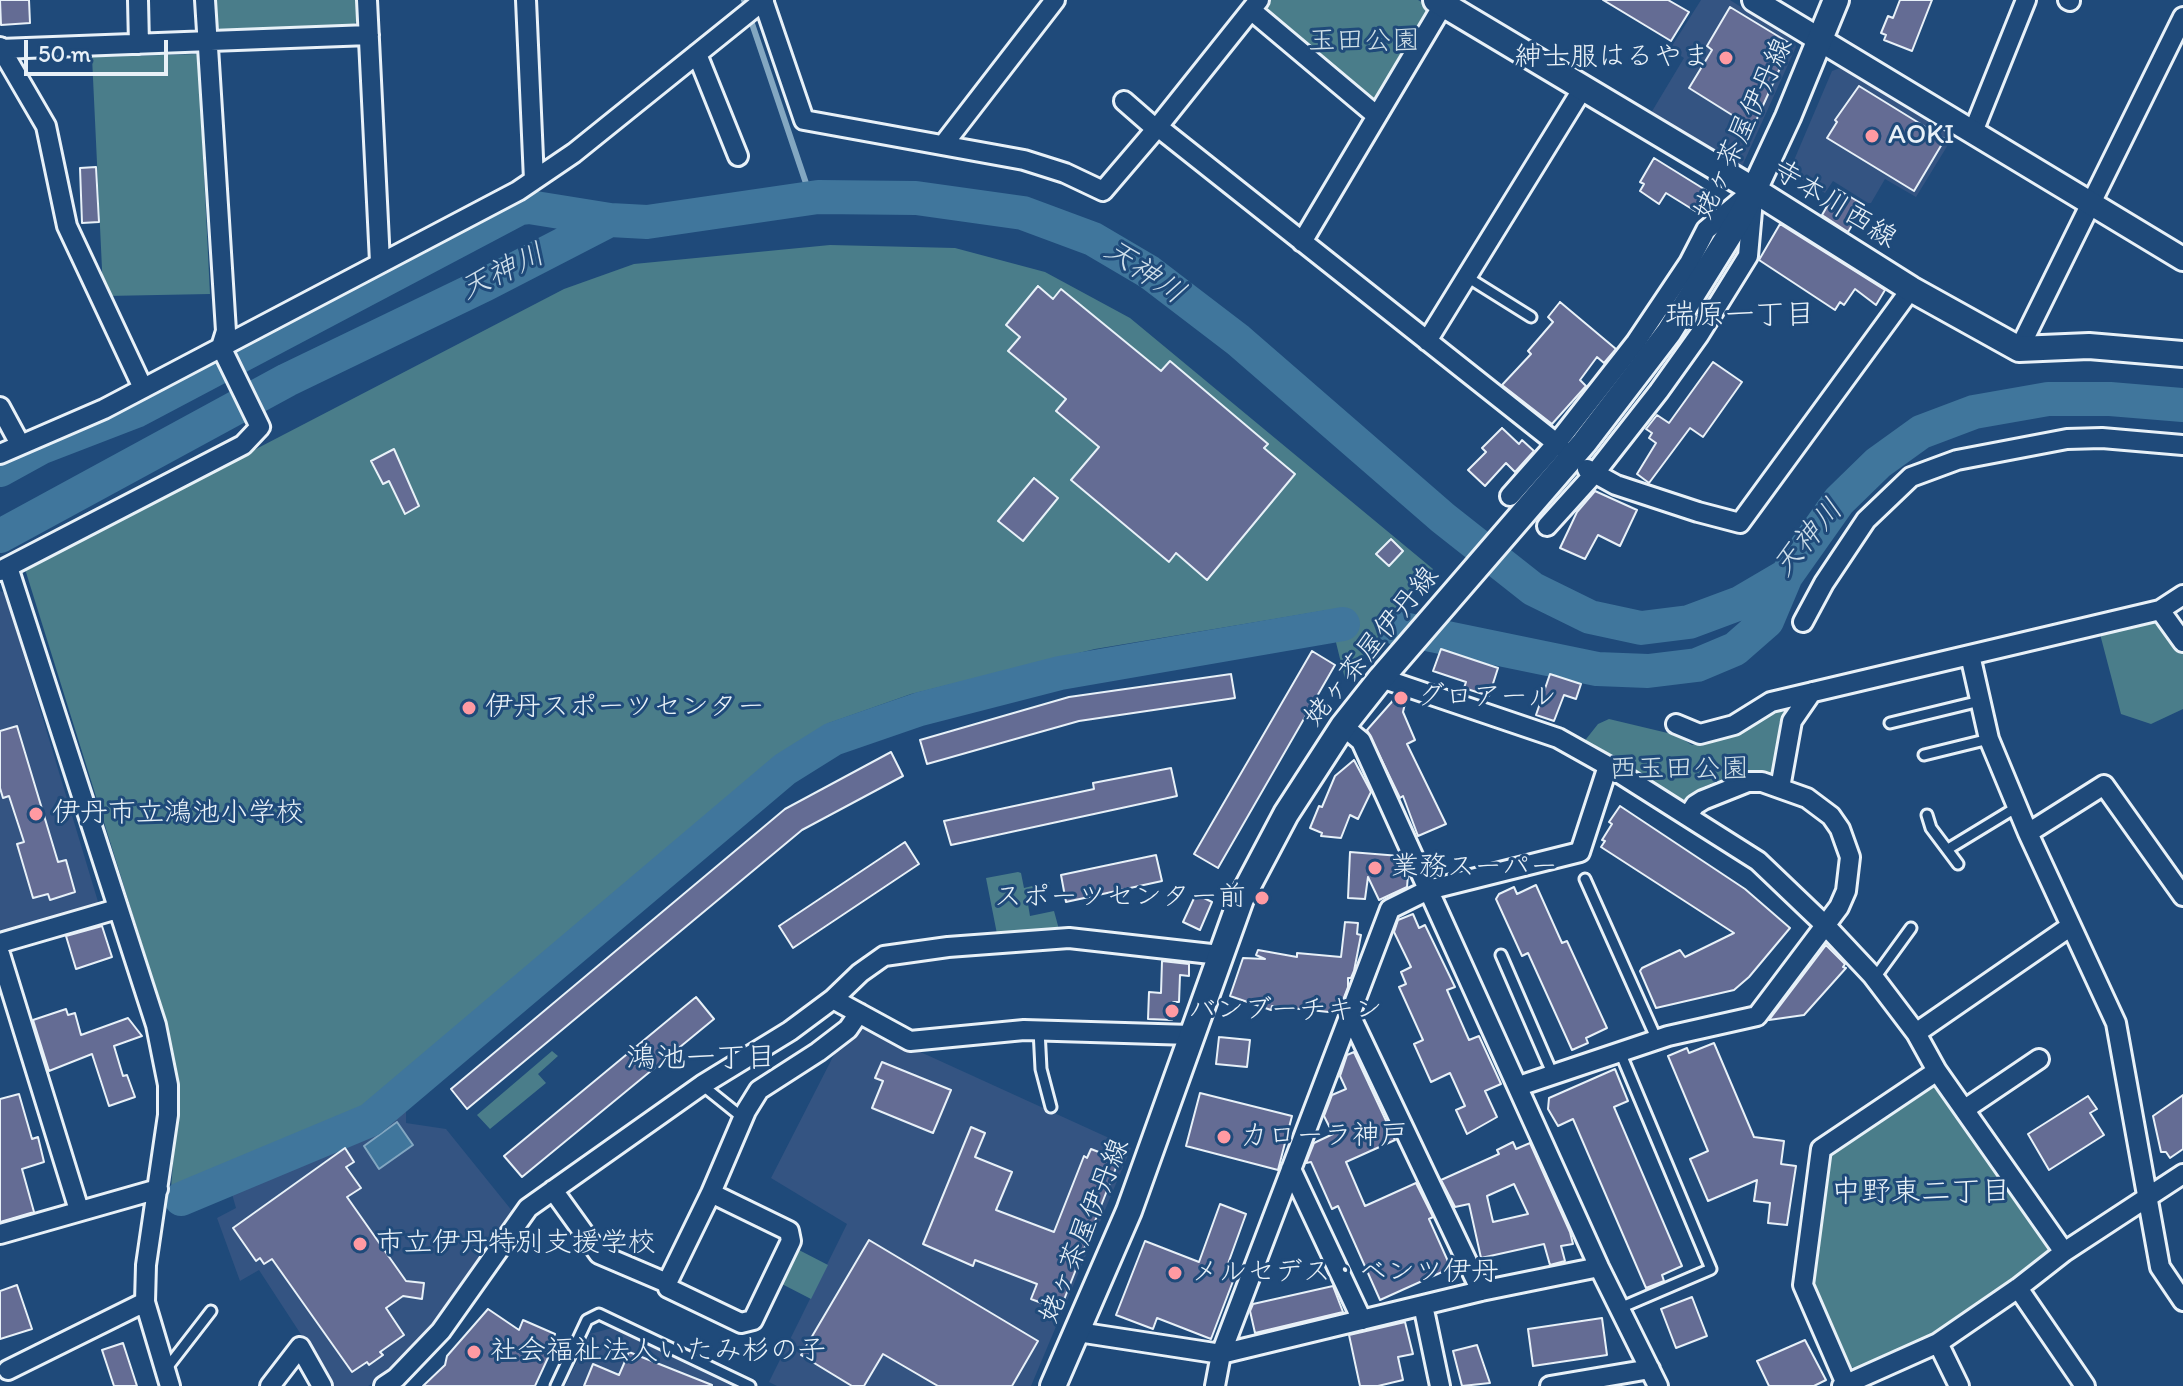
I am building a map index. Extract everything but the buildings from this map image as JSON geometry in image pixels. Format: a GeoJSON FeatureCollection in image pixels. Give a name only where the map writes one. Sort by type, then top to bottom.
{"type":"FeatureCollection","features":[{"type":"Feature","properties":{"kind":"main road","name":"姥ヶ茶屋伊丹線"},"geometry":{"type":"LineString","coordinates":[[1053,1386],[1129,1211],[1241,899],[1279,826],[1343,726],[1412,641],[1594,431],[1669,332],[1754,190],[1836,0]]}},
{"type":"Feature","properties":{"kind":"main road","name":"寺本川西線"},"geometry":{"type":"LineString","coordinates":[[1442,2],[1754,190],[1911,289],[2019,349]]}},
{"type":"Feature","properties":{"kind":"main road"},"geometry":{"type":"LineString","coordinates":[[2019,349],[2089,346],[2183,354]]}},
{"type":"Feature","properties":{"kind":"street"},"geometry":{"type":"LineString","coordinates":[[138,0],[139,44]]}},
{"type":"Feature","properties":{"kind":"street"},"geometry":{"type":"LineString","coordinates":[[170,1386],[145,1302],[146,1265],[168,1122],[168,1085],[156,1025],[4,569],[243,445],[260,427],[221,347],[226,331],[205,0]]}},
{"type":"Feature","properties":{"kind":"street"},"geometry":{"type":"LineString","coordinates":[[367,0],[380,262]]}},
{"type":"Feature","properties":{"kind":"street"},"geometry":{"type":"LineString","coordinates":[[526,0],[534,180]]}},
{"type":"Feature","properties":{"kind":"street"},"geometry":{"type":"LineString","coordinates":[[0,454],[104,409],[518,191],[574,153],[763,0],[804,120],[1024,160],[1065,173],[1103,191],[1255,5],[1377,116]]}},
{"type":"Feature","properties":{"kind":"street"},"geometry":{"type":"LineString","coordinates":[[943,145],[1055,0]]}},
{"type":"Feature","properties":{"kind":"street"},"geometry":{"type":"LineString","coordinates":[[1754,0],[2183,259]]}},
{"type":"Feature","properties":{"kind":"street"},"geometry":{"type":"LineString","coordinates":[[1973,132],[2026,0]]}},
{"type":"Feature","properties":{"kind":"street"},"geometry":{"type":"LineString","coordinates":[[1302,242],[1442,2]]}},
{"type":"Feature","properties":{"kind":"street"},"geometry":{"type":"LineString","coordinates":[[2019,349],[2090,202],[2176,51],[2183,17]]}},
{"type":"Feature","properties":{"kind":"street"},"geometry":{"type":"LineString","coordinates":[[143,388],[67,226],[46,126],[0,48],[369,35]]}},
{"type":"Feature","properties":{"kind":"street"},"geometry":{"type":"LineString","coordinates":[[697,54],[738,156]]}},
{"type":"Feature","properties":{"kind":"street"},"geometry":{"type":"LineString","coordinates":[[1427,341],[1583,88]]}},
{"type":"Feature","properties":{"kind":"street"},"geometry":{"type":"LineString","coordinates":[[1124,101],[1558,445]]}},
{"type":"Feature","properties":{"kind":"street"},"geometry":{"type":"LineString","coordinates":[[1510,496],[1558,445],[1636,342],[1689,263],[1706,230],[1754,190]]}},
{"type":"Feature","properties":{"kind":"street"},"geometry":{"type":"LineString","coordinates":[[1547,526],[1659,391],[1699,335],[1748,256],[1754,190]]}},
{"type":"Feature","properties":{"kind":"street"},"geometry":{"type":"LineString","coordinates":[[1591,472],[1616,485],[1740,523],[1911,289]]}},
{"type":"Feature","properties":{"kind":"street"},"geometry":{"type":"LineString","coordinates":[[0,407],[20,444]]}},
{"type":"Feature","properties":{"kind":"street"},"geometry":{"type":"LineString","coordinates":[[1803,622],[1824,583],[1866,520],[1911,477],[1957,460],[2067,439],[2102,438],[2183,445]]}},
{"type":"Feature","properties":{"kind":"street"},"geometry":{"type":"LineString","coordinates":[[1676,724],[1700,734],[1734,725],[1771,702],[2160,610],[2183,595]]}},
{"type":"Feature","properties":{"kind":"street"},"geometry":{"type":"LineString","coordinates":[[2160,610],[2183,642]]}},
{"type":"Feature","properties":{"kind":"street"},"geometry":{"type":"LineString","coordinates":[[1970,655],[1989,739],[2028,833],[2116,1023],[2160,1267],[2183,1301]]}},
{"type":"Feature","properties":{"kind":"street"},"geometry":{"type":"LineString","coordinates":[[1381,678],[1558,738],[1758,861],[1872,975],[1916,1033],[1937,1071],[2064,1252]]}},
{"type":"Feature","properties":{"kind":"street"},"geometry":{"type":"LineString","coordinates":[[1780,788],[1792,721],[1812,692]]}},
{"type":"Feature","properties":{"kind":"street"},"geometry":{"type":"LineString","coordinates":[[1343,726],[1361,741],[1599,1267],[1654,1378],[1550,1386]]}},
{"type":"Feature","properties":{"kind":"street"},"geometry":{"type":"LineString","coordinates":[[1215,1386],[1221,1354],[1390,909],[1428,890],[1580,852],[1608,766]]}},
{"type":"Feature","properties":{"kind":"street"},"geometry":{"type":"LineString","coordinates":[[1519,1086],[1657,1040],[1757,1016],[1826,926],[1846,891],[1850,857],[1840,829],[1820,806],[1762,782],[1734,786],[1695,805],[1688,816]]}},
{"type":"Feature","properties":{"kind":"street"},"geometry":{"type":"LineString","coordinates":[[2028,833],[2104,785],[2183,896]]}},
{"type":"Feature","properties":{"kind":"street"},"geometry":{"type":"LineString","coordinates":[[0,943],[117,909]]}},
{"type":"Feature","properties":{"kind":"street"},"geometry":{"type":"LineString","coordinates":[[1916,1033],[2071,926]]}},
{"type":"Feature","properties":{"kind":"street"},"geometry":{"type":"LineString","coordinates":[[384,1386],[396,1378],[441,1331],[528,1208],[702,1085],[790,1031],[884,956],[1069,938],[1220,955]]}},
{"type":"Feature","properties":{"kind":"street"},"geometry":{"type":"LineString","coordinates":[[0,954],[79,1210]]}},
{"type":"Feature","properties":{"kind":"street"},"geometry":{"type":"LineString","coordinates":[[833,999],[910,1041],[1039,1030],[1191,1035]]}},
{"type":"Feature","properties":{"kind":"street"},"geometry":{"type":"LineString","coordinates":[[711,1193],[789,1231],[791,1241],[753,1320],[741,1323],[668,1288],[667,1283],[759,1090],[848,1029],[859,1013]]}},
{"type":"Feature","properties":{"kind":"street"},"geometry":{"type":"LineString","coordinates":[[1350,1015],[1481,1291]]}},
{"type":"Feature","properties":{"kind":"street"},"geometry":{"type":"LineString","coordinates":[[1966,1112],[1971,1105],[2039,1059]]}},
{"type":"Feature","properties":{"kind":"street"},"geometry":{"type":"LineString","coordinates":[[1937,1071],[1821,1149],[1803,1285],[1844,1385],[1938,1343],[2064,1252],[2183,1174]]}},
{"type":"Feature","properties":{"kind":"street"},"geometry":{"type":"LineString","coordinates":[[1291,1169],[1362,1320]]}},
{"type":"Feature","properties":{"kind":"street"},"geometry":{"type":"LineString","coordinates":[[0,1234],[158,1189]]}},
{"type":"Feature","properties":{"kind":"street"},"geometry":{"type":"LineString","coordinates":[[553,1190],[599,1254],[667,1283]]}},
{"type":"Feature","properties":{"kind":"street"},"geometry":{"type":"LineString","coordinates":[[1078,1332],[1221,1354],[1481,1291],[1599,1267]]}},
{"type":"Feature","properties":{"kind":"street"},"geometry":{"type":"LineString","coordinates":[[2018,1288],[2085,1386]]}},
{"type":"Feature","properties":{"kind":"street"},"geometry":{"type":"LineString","coordinates":[[7,1377],[145,1302]]}},
{"type":"Feature","properties":{"kind":"street"},"geometry":{"type":"LineString","coordinates":[[1423,1305],[1440,1386]]}},
{"type":"Feature","properties":{"kind":"street"},"geometry":{"type":"LineString","coordinates":[[1938,1343],[1959,1386]]}},
{"type":"Feature","properties":{"kind":"street"},"geometry":{"type":"LineString","coordinates":[[270,1386],[300,1347],[322,1386]]}},
{"type":"Feature","properties":{"kind":"lane"},"geometry":{"type":"LineString","coordinates":[[1467,277],[1531,317]]}},
{"type":"Feature","properties":{"kind":"lane"},"geometry":{"type":"LineString","coordinates":[[1890,723],[1980,701]]}},
{"type":"Feature","properties":{"kind":"lane"},"geometry":{"type":"LineString","coordinates":[[1924,755],[1989,739]]}},
{"type":"Feature","properties":{"kind":"lane"},"geometry":{"type":"LineString","coordinates":[[1948,849],[2017,806]]}},
{"type":"Feature","properties":{"kind":"lane"},"geometry":{"type":"LineString","coordinates":[[1927,815],[1931,828],[1958,864]]}},
{"type":"Feature","properties":{"kind":"lane"},"geometry":{"type":"LineString","coordinates":[[1585,879],[1657,1040]]}},
{"type":"Feature","properties":{"kind":"lane"},"geometry":{"type":"LineString","coordinates":[[1872,975],[1879,972],[1911,928]]}},
{"type":"Feature","properties":{"kind":"lane"},"geometry":{"type":"LineString","coordinates":[[1501,955],[1553,1075]]}},
{"type":"Feature","properties":{"kind":"lane"},"geometry":{"type":"LineString","coordinates":[[1039,1030],[1041,1069],[1051,1107]]}},
{"type":"Feature","properties":{"kind":"lane"},"geometry":{"type":"LineString","coordinates":[[1620,1052],[1711,1269],[1620,1308]]}},
{"type":"Feature","properties":{"kind":"lane"},"geometry":{"type":"LineString","coordinates":[[702,1085],[743,1118]]}},
{"type":"Feature","properties":{"kind":"lane"},"geometry":{"type":"LineString","coordinates":[[164,1367],[170,1364],[211,1311]]}},
{"type":"Feature","properties":{"kind":"lane"},"geometry":{"type":"LineString","coordinates":[[556,1386],[587,1320],[599,1314],[750,1386]]}},
{"type":"Feature","properties":{"kind":"shaded area"},"geometry":{"type":"Polygon","coordinates":[[[1701,0],[1730,0],[1794,41],[1796,47],[1739,173],[1648,118],[1684,58],[1670,49],[1701,0]]]}},
{"type":"Feature","properties":{"kind":"shaded area"},"geometry":{"type":"Polygon","coordinates":[[[1843,67],[1954,135],[1916,197],[1885,179],[1871,203],[1868,203],[1833,181],[1825,193],[1789,172],[1832,71],[1843,67]]]}},
{"type":"Feature","properties":{"kind":"shaded area","name":"伊丹市立鴻池小学校"},"geometry":{"type":"Polygon","coordinates":[[[0,591],[5,593],[99,905],[0,935],[0,591]]]}},
{"type":"Feature","properties":{"kind":"shaded area"},"geometry":{"type":"Polygon","coordinates":[[[859,1024],[1131,1148],[1031,1386],[777,1386],[769,1382],[847,1224],[771,1178],[839,1045],[859,1024]]]}},
{"type":"Feature","properties":{"kind":"shaded area","name":"市立伊丹特別支援学校"},"geometry":{"type":"Polygon","coordinates":[[[406,1109],[406,1123],[446,1129],[513,1212],[513,1217],[439,1319],[392,1369],[368,1386],[330,1386],[259,1270],[240,1281],[217,1218],[236,1208],[232,1194],[372,1135],[406,1109]]]}},
{"type":"Feature","properties":{"kind":"shaded area"},"geometry":{"type":"Polygon","coordinates":[[[397,1122],[413,1145],[379,1169],[364,1146],[397,1122]]]}},
{"type":"Feature","properties":{"kind":"shaded area"},"geometry":{"type":"Polygon","coordinates":[[[612,1328],[732,1386],[565,1386],[590,1334],[612,1328]]]}},
{"type":"Feature","properties":{"kind":"green space"},"geometry":{"type":"Polygon","coordinates":[[[214,0],[358,0],[359,18],[353,26],[223,33],[215,23],[214,0]]]}},
{"type":"Feature","properties":{"kind":"green space","name":"玉田公園"},"geometry":{"type":"Polygon","coordinates":[[[1267,0],[1418,0],[1427,5],[1428,15],[1376,107],[1262,13],[1267,0]]]}},
{"type":"Feature","properties":{"kind":"green space"},"geometry":{"type":"Polygon","coordinates":[[[198,54],[210,294],[106,296],[103,290],[92,57],[198,54]]]}},
{"type":"Feature","properties":{"kind":"green space","name":"伊丹スポーツセンター"},"geometry":{"type":"Polygon","coordinates":[[[830,245],[955,248],[1045,272],[1130,318],[1433,569],[1345,679],[1328,610],[1095,649],[911,694],[829,723],[775,757],[362,1108],[171,1188],[179,1089],[166,1021],[25,569],[564,289],[634,264],[830,245]]]}},
{"type":"Feature","properties":{"kind":"green space"},"geometry":{"type":"Polygon","coordinates":[[[2152,616],[2159,617],[2183,651],[2183,709],[2151,724],[2121,714],[2100,634],[2152,616]]]}},
{"type":"Feature","properties":{"kind":"green space","name":"西玉田公園"},"geometry":{"type":"Polygon","coordinates":[[[1785,711],[1779,724],[1778,768],[1766,776],[1725,778],[1703,787],[1687,799],[1675,801],[1583,743],[1598,724],[1609,719],[1676,735],[1692,745],[1737,736],[1766,714],[1785,711]]]}},
{"type":"Feature","properties":{"kind":"green space"},"geometry":{"type":"Polygon","coordinates":[[[1021,873],[1024,888],[1049,882],[1050,886],[1026,892],[1030,916],[1054,911],[1060,933],[998,939],[986,878],[1021,873]]]}},
{"type":"Feature","properties":{"kind":"green space"},"geometry":{"type":"Polygon","coordinates":[[[552,1051],[558,1056],[538,1074],[546,1083],[490,1129],[477,1115],[552,1051]]]}},
{"type":"Feature","properties":{"kind":"green space"},"geometry":{"type":"Polygon","coordinates":[[[1930,1082],[1939,1083],[2052,1247],[2051,1253],[1939,1335],[1859,1369],[1850,1367],[1811,1282],[1828,1158],[1833,1149],[1930,1082]]]}},
{"type":"Feature","properties":{"kind":"green space"},"geometry":{"type":"Polygon","coordinates":[[[797,1249],[828,1265],[811,1299],[780,1283],[797,1249]]]}},
{"type":"Feature","properties":{"kind":"waterway"},"geometry":{"type":"LineString","coordinates":[[744,0],[811,198]]}},
{"type":"Feature","properties":{"kind":"waterway","name":"天神川"},"geometry":{"type":"LineString","coordinates":[[0,536],[287,380],[610,220],[647,222],[818,197],[916,198],[1023,213],[1093,239],[1149,272],[1238,340],[1443,518],[1533,589],[1590,617],[1641,628],[1689,622],[1740,603],[1786,576],[1839,501],[1878,463],[1921,432],[1974,412],[2048,399],[2110,399],[2183,405]]}},
{"type":"Feature","properties":{"kind":"waterway"},"geometry":{"type":"LineString","coordinates":[[0,470],[40,448],[136,411],[520,208],[610,220]]}},
{"type":"Feature","properties":{"kind":"waterway"},"geometry":{"type":"LineString","coordinates":[[1393,627],[1597,669],[1648,671],[1697,665],[1735,649],[1767,621],[1786,576]]}},
{"type":"Feature","properties":{"kind":"waterway"},"geometry":{"type":"LineString","coordinates":[[181,1199],[370,1120],[785,769],[833,739],[920,709],[1060,673],[1343,624]]}},
{"type":"Feature","properties":{"kind":"place","name":"紳士服はるやま"},"geometry":{"type":"Point","coordinates":[1726,58]}},
{"type":"Feature","properties":{"kind":"place","name":"AOKI"},"geometry":{"type":"Point","coordinates":[1872,136]}},
{"type":"Feature","properties":{"kind":"place","name":"グロアール"},"geometry":{"type":"Point","coordinates":[1401,698]}},
{"type":"Feature","properties":{"kind":"place","name":"伊丹スポーツセンター"},"geometry":{"type":"Point","coordinates":[469,708]}},
{"type":"Feature","properties":{"kind":"place","name":"伊丹市立鴻池小学校"},"geometry":{"type":"Point","coordinates":[36,814]}},
{"type":"Feature","properties":{"kind":"place","name":"業務スーパー"},"geometry":{"type":"Point","coordinates":[1375,868]}},
{"type":"Feature","properties":{"kind":"place","name":"スポーツセンター前"},"geometry":{"type":"Point","coordinates":[1262,898]}},
{"type":"Feature","properties":{"kind":"place","name":"バンブーチキン"},"geometry":{"type":"Point","coordinates":[1172,1011]}},
{"type":"Feature","properties":{"kind":"place","name":"カローラ神戸"},"geometry":{"type":"Point","coordinates":[1224,1137]}},
{"type":"Feature","properties":{"kind":"place","name":"市立伊丹特別支援学校"},"geometry":{"type":"Point","coordinates":[360,1244]}},
{"type":"Feature","properties":{"kind":"place","name":"メルセデス・ベンツ伊丹"},"geometry":{"type":"Point","coordinates":[1175,1273]}},
{"type":"Feature","properties":{"kind":"place","name":"社会福祉法人いたみ杉の子"},"geometry":{"type":"Point","coordinates":[474,1352]}},
{"type":"Feature","properties":{"kind":"district","name":"瑞原一丁目"},"geometry":{"type":"Point","coordinates":[1740,316]}},
{"type":"Feature","properties":{"kind":"district","name":"鴻池一丁目"},"geometry":{"type":"Point","coordinates":[701,1059]}},
{"type":"Feature","properties":{"kind":"district","name":"中野東二丁目"},"geometry":{"type":"Point","coordinates":[1921,1193]}}]}
